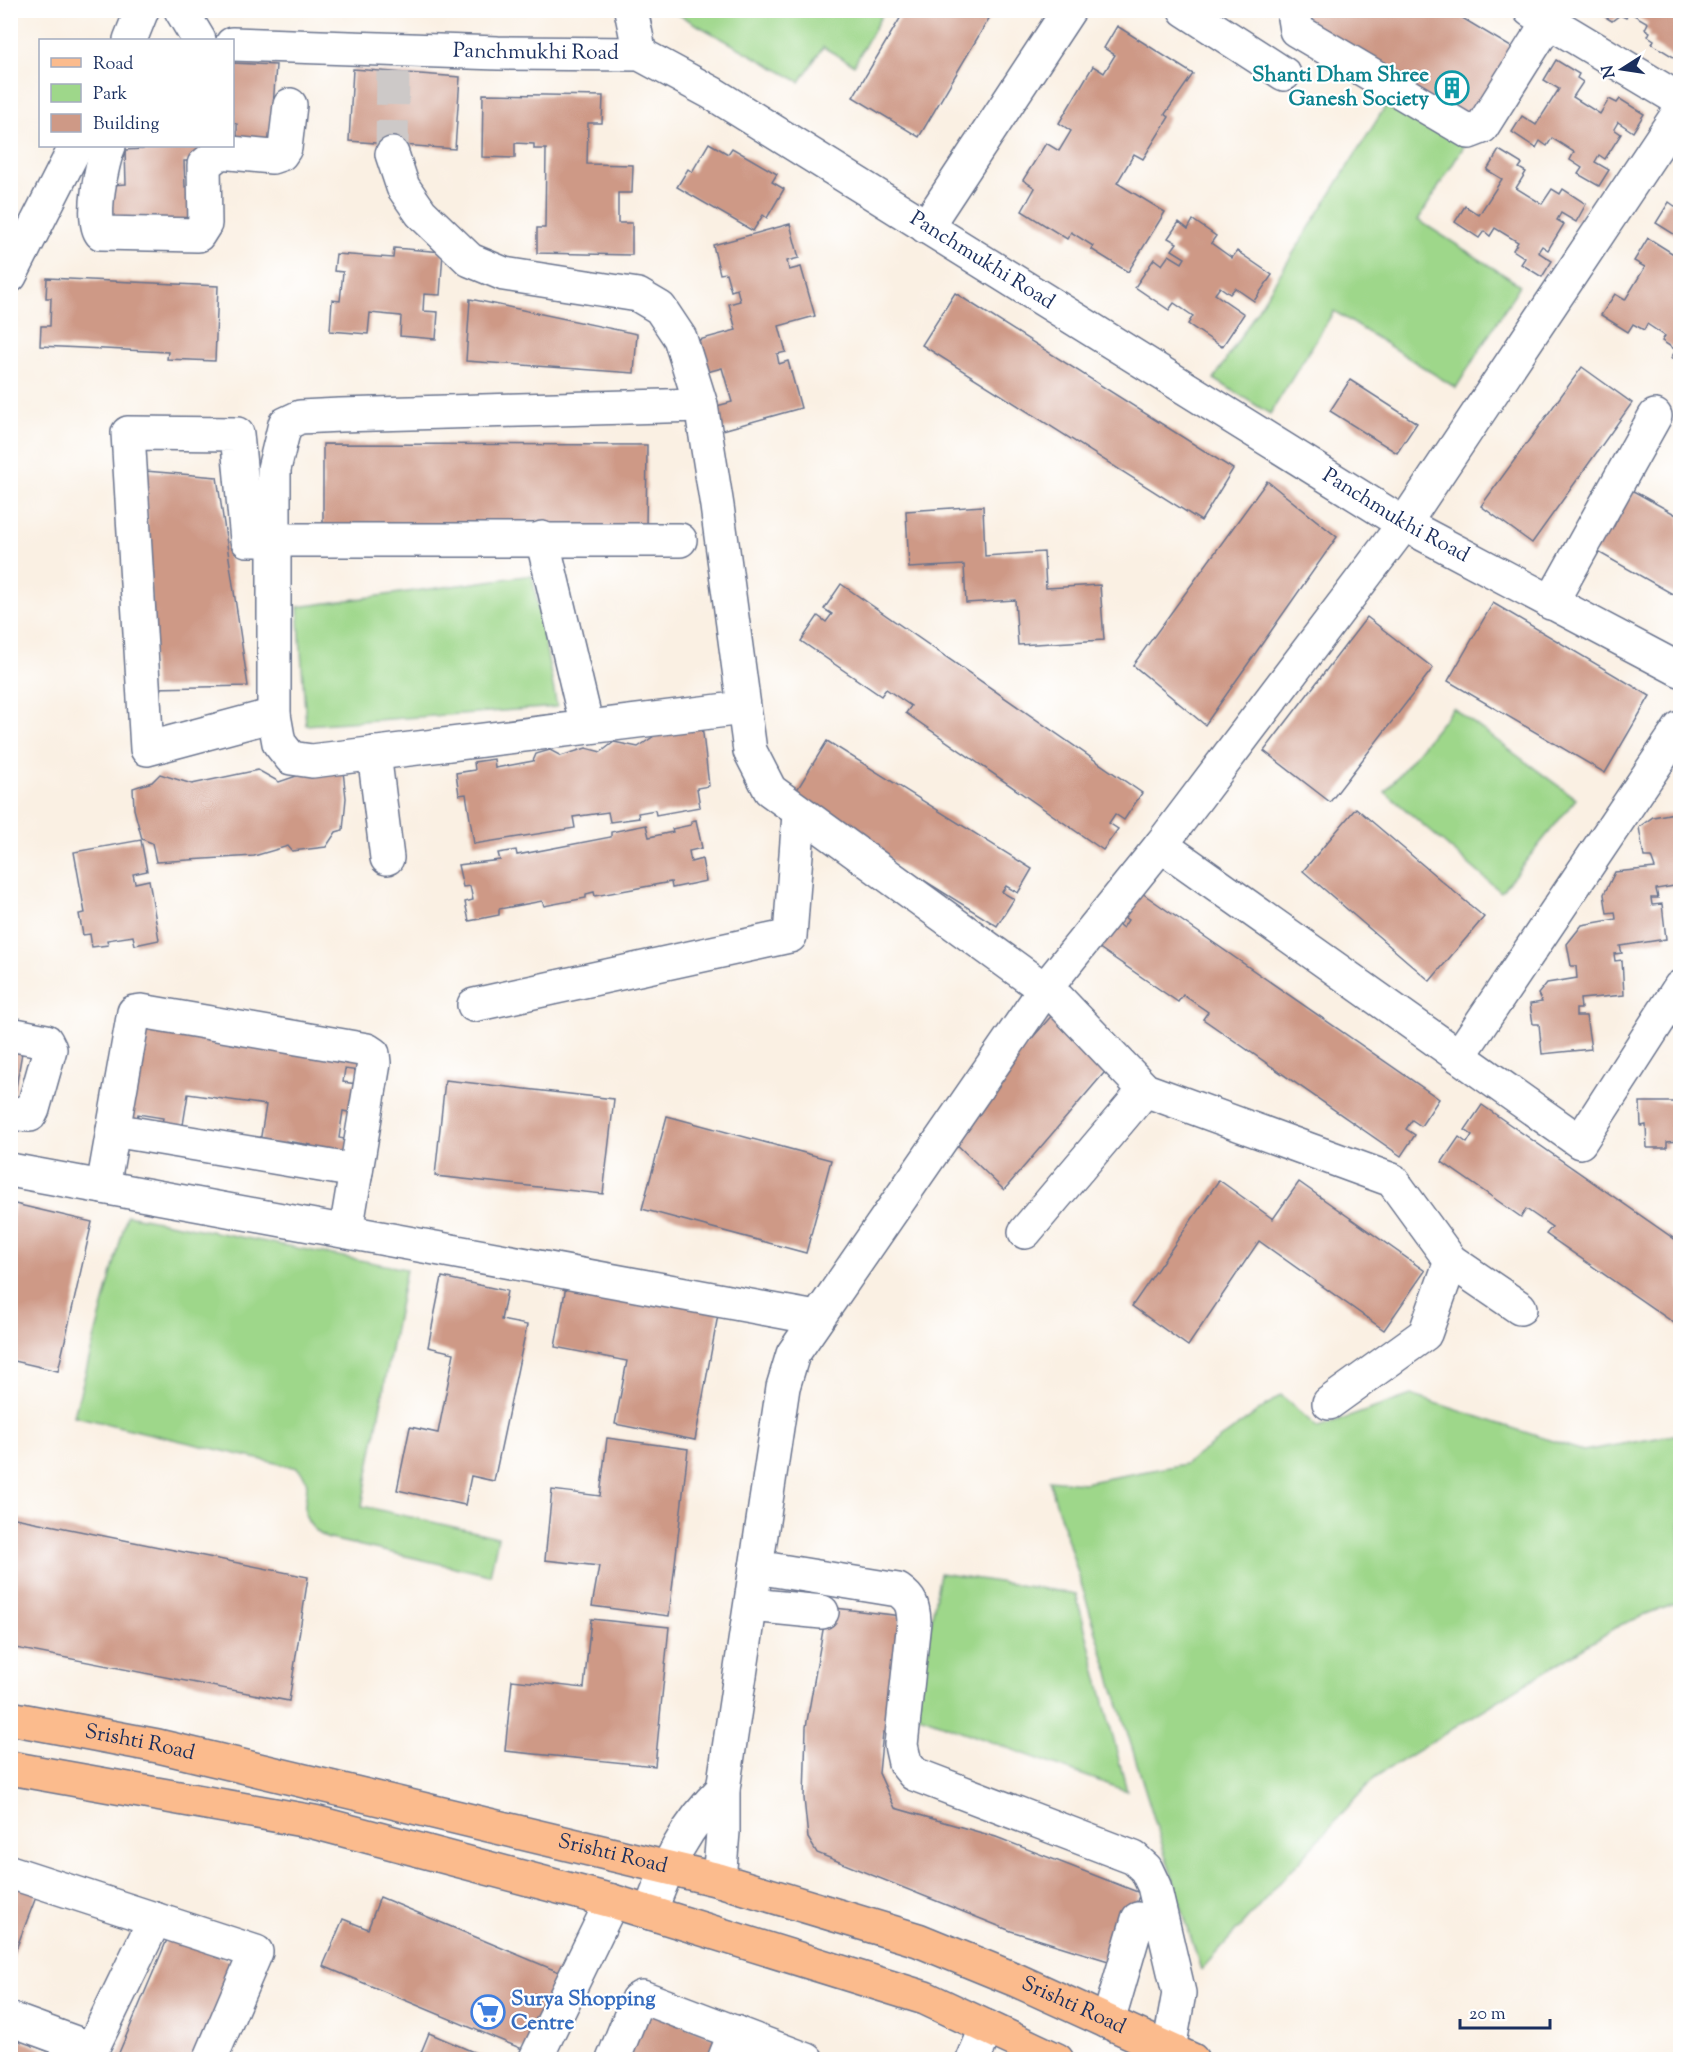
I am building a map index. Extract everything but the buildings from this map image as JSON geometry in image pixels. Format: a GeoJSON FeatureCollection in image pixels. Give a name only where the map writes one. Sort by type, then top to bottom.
{"type":"FeatureCollection","features":[{"type":"Feature","properties":{"kind":"main road","name":"Srishti Road"},"geometry":{"type":"LineString","coordinates":[[10,1718],[158,1746],[719,1880],[918,1940],[1016,1980],[1180,2054]]}},
{"type":"Feature","properties":{"kind":"main road"},"geometry":{"type":"LineString","coordinates":[[147,1793],[158,1746]]}},
{"type":"Feature","properties":{"kind":"main road"},"geometry":{"type":"LineString","coordinates":[[10,1768],[314,1822],[598,1897],[925,1998],[1057,2060]]}},
{"type":"Feature","properties":{"kind":"main road"},"geometry":{"type":"LineString","coordinates":[[596,1850],[598,1897]]}},
{"type":"Feature","properties":{"kind":"street"},"geometry":{"type":"LineString","coordinates":[[130,39],[142,10]]}},
{"type":"Feature","properties":{"kind":"street"},"geometry":{"type":"LineString","coordinates":[[180,10],[198,39]]}},
{"type":"Feature","properties":{"kind":"street"},"geometry":{"type":"LineString","coordinates":[[631,10],[640,54]]}},
{"type":"Feature","properties":{"kind":"street"},"geometry":{"type":"LineString","coordinates":[[926,227],[1069,10]]}},
{"type":"Feature","properties":{"kind":"street"},"geometry":{"type":"LineString","coordinates":[[1185,10],[1284,74]]}},
{"type":"Feature","properties":{"kind":"street"},"geometry":{"type":"LineString","coordinates":[[1298,10],[1294,18],[1296,30],[1469,132],[1482,128],[1539,16],[1680,100]]}},
{"type":"Feature","properties":{"kind":"street","name":"Panchmukhi Road"},"geometry":{"type":"LineString","coordinates":[[234,44],[393,58],[640,54],[712,93],[1404,524],[1680,669]]}},
{"type":"Feature","properties":{"kind":"street"},"geometry":{"type":"LineString","coordinates":[[109,147],[103,163],[96,220],[101,233],[107,235],[198,235],[205,224],[204,165],[220,152],[272,157],[281,154],[285,148],[290,105]]}},
{"type":"Feature","properties":{"kind":"street"},"geometry":{"type":"LineString","coordinates":[[719,1880],[723,1832],[723,1789],[783,1387],[793,1354],[1045,989],[1161,845],[1404,524],[1680,111]]}},
{"type":"Feature","properties":{"kind":"street"},"geometry":{"type":"LineString","coordinates":[[10,276],[75,147]]}},
{"type":"Feature","properties":{"kind":"street"},"geometry":{"type":"LineString","coordinates":[[392,154],[403,188],[421,213],[470,260],[504,274],[638,295],[660,308],[680,338],[701,405],[750,751],[770,790],[799,814],[1058,999],[1145,1090],[1392,1179],[1451,1261],[1520,1308]]}},
{"type":"Feature","properties":{"kind":"street"},"geometry":{"type":"LineString","coordinates":[[701,405],[300,417],[285,424],[276,458],[274,715],[279,743],[291,758],[312,761],[743,708]]}},
{"type":"Feature","properties":{"kind":"street"},"geometry":{"type":"LineString","coordinates":[[1551,603],[1655,416]]}},
{"type":"Feature","properties":{"kind":"street"},"geometry":{"type":"LineString","coordinates":[[274,715],[147,749],[128,433],[237,434],[247,540],[542,538],[680,540]]}},
{"type":"Feature","properties":{"kind":"street"},"geometry":{"type":"LineString","coordinates":[[542,538],[587,727]]}},
{"type":"Feature","properties":{"kind":"street"},"geometry":{"type":"LineString","coordinates":[[1459,1056],[1680,728]]}},
{"type":"Feature","properties":{"kind":"street"},"geometry":{"type":"LineString","coordinates":[[374,753],[387,858]]}},
{"type":"Feature","properties":{"kind":"street"},"geometry":{"type":"LineString","coordinates":[[474,1005],[790,936],[799,814]]}},
{"type":"Feature","properties":{"kind":"street"},"geometry":{"type":"LineString","coordinates":[[1161,845],[1580,1142],[1680,987]]}},
{"type":"Feature","properties":{"kind":"street"},"geometry":{"type":"LineString","coordinates":[[103,1187],[130,1021],[134,1012],[141,1011],[368,1050],[373,1054],[346,1231]]}},
{"type":"Feature","properties":{"kind":"street"},"geometry":{"type":"LineString","coordinates":[[10,1034],[46,1041],[50,1049],[30,1115],[12,1122]]}},
{"type":"Feature","properties":{"kind":"street"},"geometry":{"type":"LineString","coordinates":[[1025,1232],[1145,1090]]}},
{"type":"Feature","properties":{"kind":"street"},"geometry":{"type":"LineString","coordinates":[[113,1130],[356,1171]]}},
{"type":"Feature","properties":{"kind":"street"},"geometry":{"type":"LineString","coordinates":[[10,1170],[816,1318]]}},
{"type":"Feature","properties":{"kind":"street"},"geometry":{"type":"LineString","coordinates":[[1329,1403],[1425,1334],[1451,1261]]}},
{"type":"Feature","properties":{"kind":"street"},"geometry":{"type":"LineString","coordinates":[[756,1567],[898,1590],[908,1596],[913,1605],[914,1621],[901,1745],[905,1763],[914,1774],[1134,1858],[1146,1869],[1154,1886],[1179,1993],[1180,2054]]}},
{"type":"Feature","properties":{"kind":"street"},"geometry":{"type":"LineString","coordinates":[[752,1605],[822,1612]]}},
{"type":"Feature","properties":{"kind":"street"},"geometry":{"type":"LineString","coordinates":[[650,1913],[667,1867],[697,1814],[723,1789]]}},
{"type":"Feature","properties":{"kind":"street"},"geometry":{"type":"LineString","coordinates":[[10,1872],[256,1952],[210,2060]]}},
{"type":"Feature","properties":{"kind":"street"},"geometry":{"type":"LineString","coordinates":[[535,2060],[598,1897]]}},
{"type":"Feature","properties":{"kind":"street"},"geometry":{"type":"LineString","coordinates":[[10,2019],[90,2054],[155,1919]]}},
{"type":"Feature","properties":{"kind":"street"},"geometry":{"type":"LineString","coordinates":[[1108,2022],[1138,1919]]}},
{"type":"Feature","properties":{"kind":"street"},"geometry":{"type":"LineString","coordinates":[[613,2060],[637,2000],[642,1997],[729,2046],[807,2060]]}},
{"type":"Feature","properties":{"kind":"street"},"geometry":{"type":"LineString","coordinates":[[973,2060],[987,2027]]}},
{"type":"Feature","properties":{"kind":"green space"},"geometry":{"type":"Polygon","coordinates":[[[884,10],[854,65],[823,47],[800,82],[672,11],[884,10]]]}},
{"type":"Feature","properties":{"kind":"green space"},"geometry":{"type":"Polygon","coordinates":[[[1392,96],[1466,143],[1418,220],[1520,285],[1456,388],[1334,311],[1270,414],[1214,379],[1392,96]]]}},
{"type":"Feature","properties":{"kind":"green space"},"geometry":{"type":"Polygon","coordinates":[[[532,575],[557,707],[306,725],[298,607],[532,575]]]}},
{"type":"Feature","properties":{"kind":"green space"},"geometry":{"type":"Polygon","coordinates":[[[1453,708],[1576,799],[1501,892],[1385,792],[1453,708]]]}},
{"type":"Feature","properties":{"kind":"green space"},"geometry":{"type":"Polygon","coordinates":[[[127,1215],[406,1269],[362,1506],[498,1537],[490,1575],[326,1538],[313,1528],[307,1519],[305,1510],[307,1484],[297,1468],[74,1416],[127,1215]]]}},
{"type":"Feature","properties":{"kind":"green space"},"geometry":{"type":"Polygon","coordinates":[[[1281,1395],[1318,1428],[1411,1395],[1583,1451],[1680,1434],[1680,1602],[1620,1625],[1375,1777],[1201,1970],[1049,1480],[1083,1483],[1185,1464],[1281,1395]]]}},
{"type":"Feature","properties":{"kind":"green space"},"geometry":{"type":"Polygon","coordinates":[[[940,1573],[1076,1594],[1127,1791],[914,1714],[940,1573]]]}},
{"type":"Feature","properties":{"kind":"tunnel"},"geometry":{"type":"LineString","coordinates":[[392,154],[393,66]]}},
{"type":"Feature","properties":{"kind":"place","name":"Shanti Dham Shree Ganesh Society"},"geometry":{"type":"Point","coordinates":[1452,88]}},
{"type":"Feature","properties":{"kind":"place","name":"Surya Shopping Centre"},"geometry":{"type":"Point","coordinates":[488,2012]}}]}
